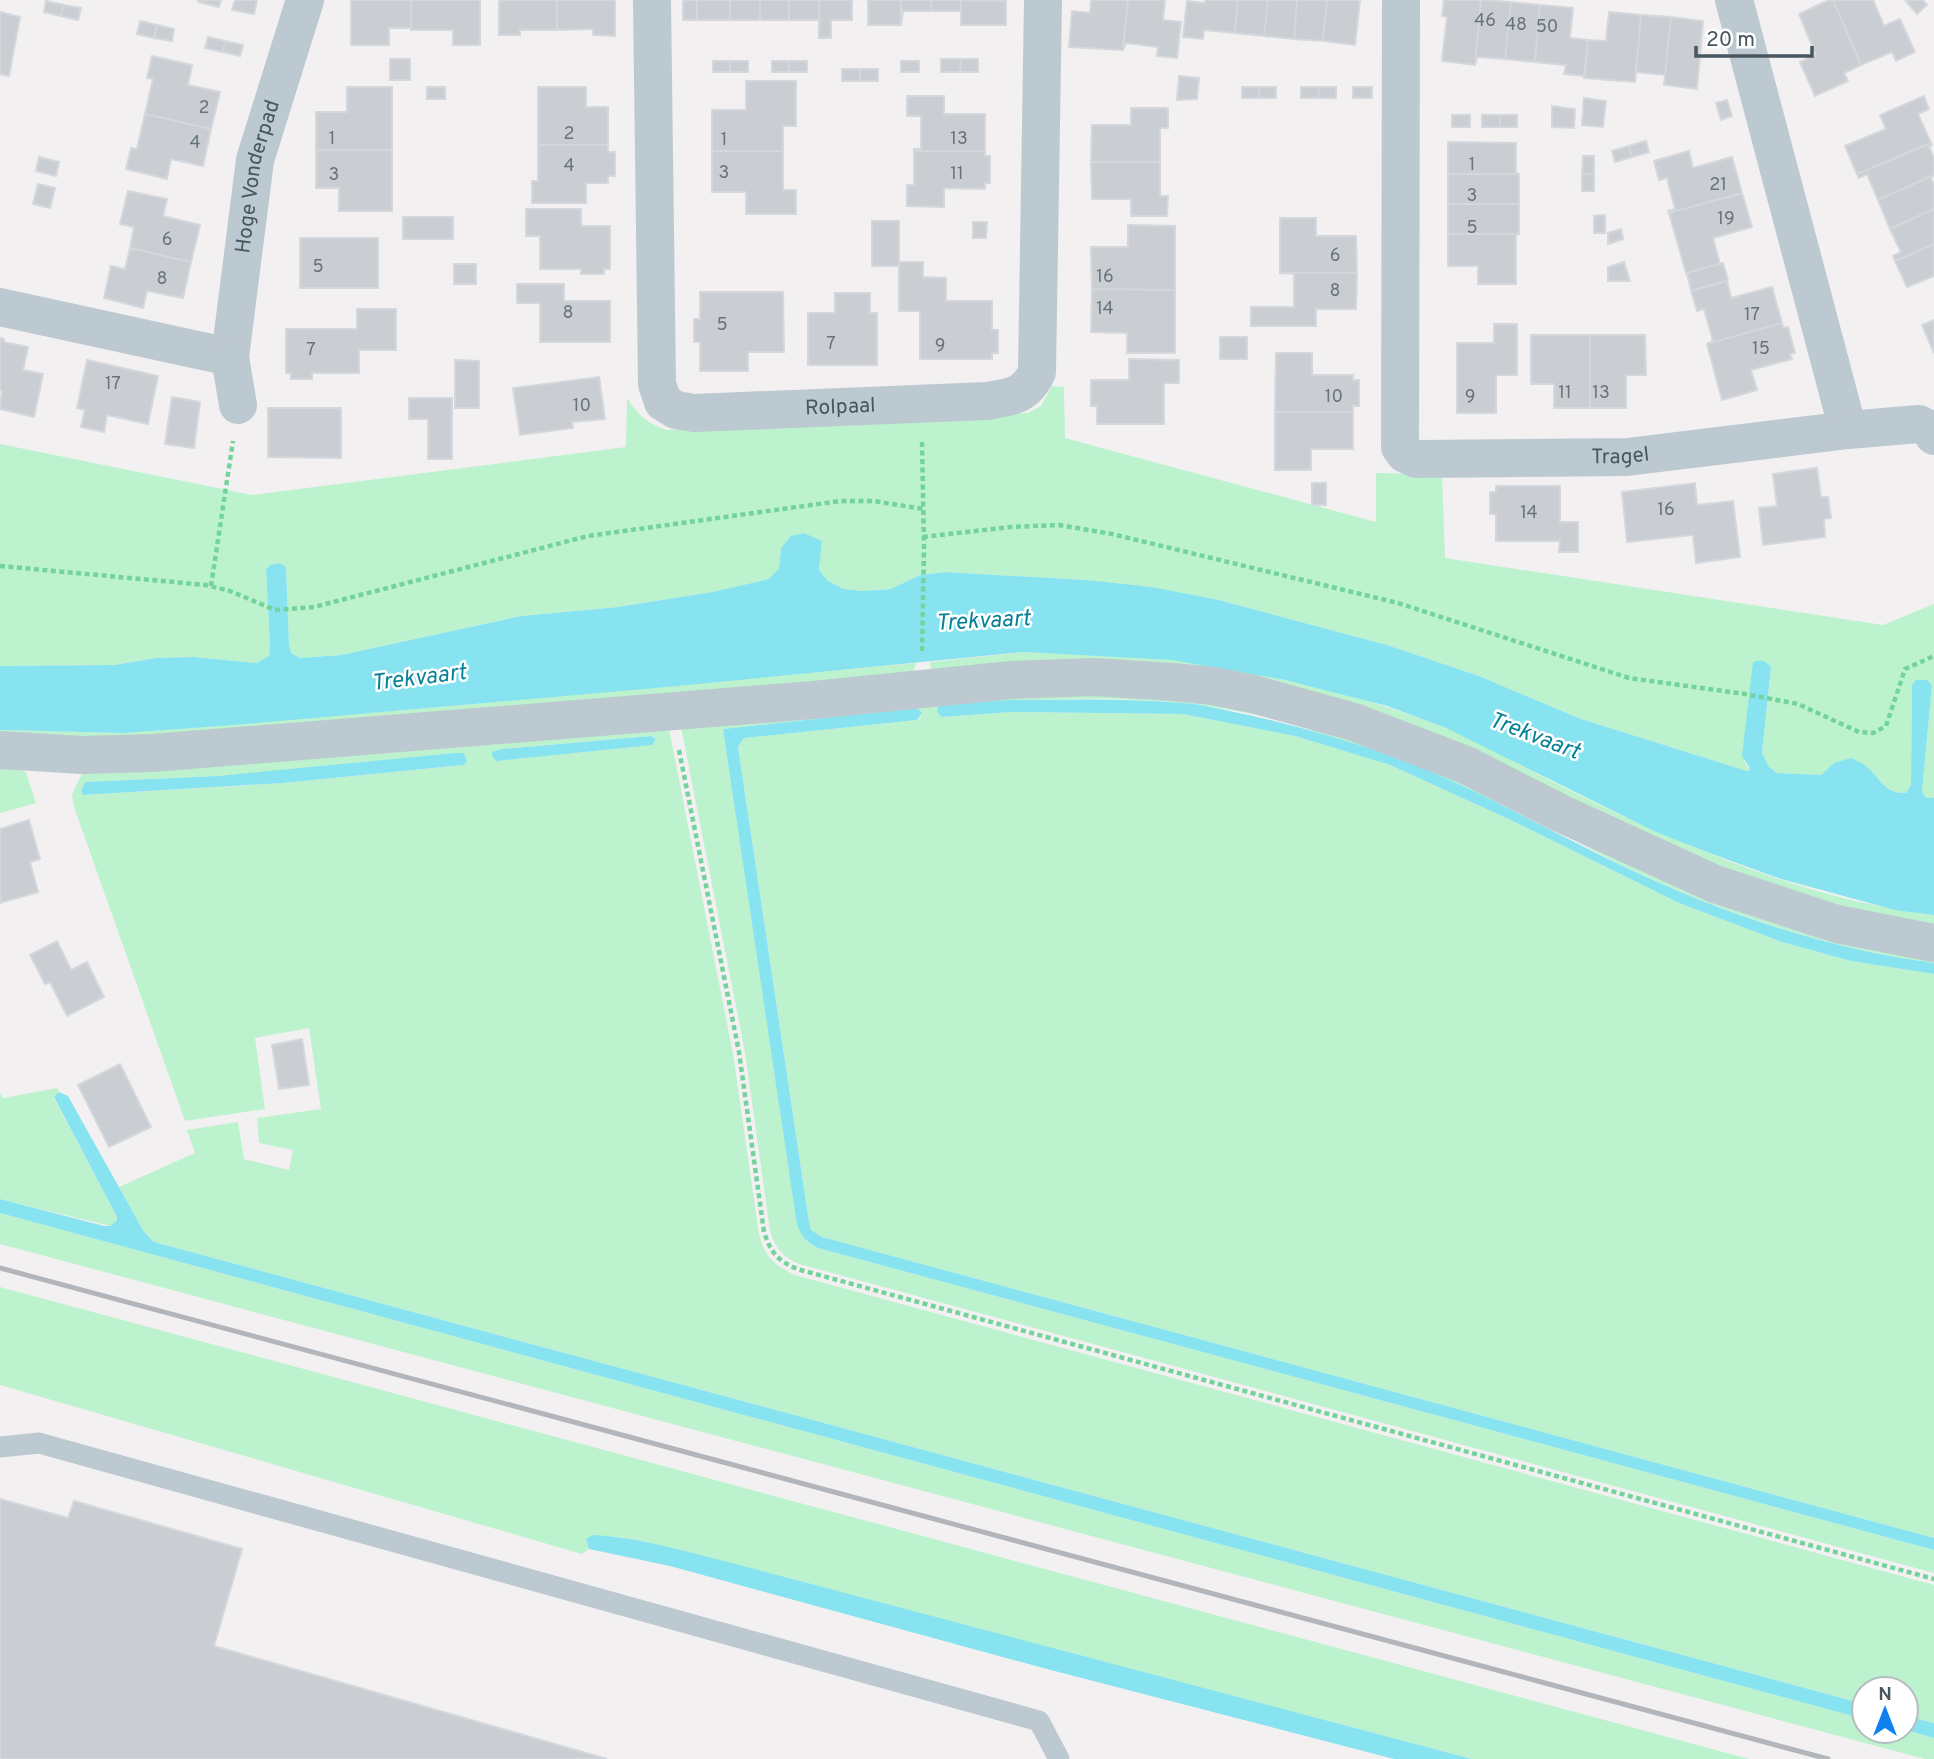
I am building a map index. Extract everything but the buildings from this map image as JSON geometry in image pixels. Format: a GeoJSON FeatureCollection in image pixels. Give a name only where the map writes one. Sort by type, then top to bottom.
{"type":"FeatureCollection","features":[{"type":"Feature","properties":{"kind":"street","name":"Hoge Vonderpad"},"geometry":{"type":"LineString","coordinates":[[238,405],[230,357],[256,160],[305,0]]}},
{"type":"Feature","properties":{"kind":"street","name":"Rolpaal"},"geometry":{"type":"LineString","coordinates":[[652,0],[657,384],[663,402],[676,410],[694,413],[986,401],[1013,397],[1031,386],[1037,372],[1043,0]]}},
{"type":"Feature","properties":{"kind":"street","name":"Tragel"},"geometry":{"type":"LineString","coordinates":[[1401,0],[1399,447],[1405,454],[1416,459],[1594,459],[1919,424],[1931,430],[1934,436]]}},
{"type":"Feature","properties":{"kind":"street"},"geometry":{"type":"LineString","coordinates":[[1734,0],[1847,430]]}},
{"type":"Feature","properties":{"kind":"street"},"geometry":{"type":"LineString","coordinates":[[0,307],[230,357]]}},
{"type":"Feature","properties":{"kind":"street"},"geometry":{"type":"LineString","coordinates":[[0,750],[82,754],[152,752],[672,712],[1012,680],[1119,678],[1213,686],[1354,722],[1466,765],[1653,857],[1715,884],[1836,924],[1934,943]]}},
{"type":"Feature","properties":{"kind":"lane"},"geometry":{"type":"LineString","coordinates":[[0,1447],[38,1443],[1038,1721],[1059,1759]]}},
{"type":"Feature","properties":{"kind":"path"},"geometry":{"type":"LineString","coordinates":[[921,403],[924,548],[922,657]]}},
{"type":"Feature","properties":{"kind":"path"},"geometry":{"type":"LineString","coordinates":[[211,586],[238,405]]}},
{"type":"Feature","properties":{"kind":"path"},"geometry":{"type":"LineString","coordinates":[[0,566],[211,586],[275,610],[314,607],[341,601],[588,536],[840,501],[874,501],[923,509]]}},
{"type":"Feature","properties":{"kind":"path"},"geometry":{"type":"LineString","coordinates":[[923,537],[1059,524],[1112,534],[1398,603],[1629,678],[1798,704],[1858,732],[1873,733],[1886,726],[1905,669],[1934,656]]}},
{"type":"Feature","properties":{"kind":"path"},"geometry":{"type":"LineString","coordinates":[[672,712],[739,1052],[764,1233],[770,1251],[780,1262],[797,1269],[1934,1579]]}},
{"type":"Feature","properties":{"kind":"green space"},"geometry":{"type":"Polygon","coordinates":[[[1052,386],[1064,387],[1065,438],[1376,522],[1376,473],[1442,474],[1445,558],[1883,625],[1934,604],[1934,798],[1926,798],[1922,792],[1932,685],[1912,685],[1911,785],[1906,793],[1893,791],[1883,785],[1866,766],[1834,763],[1821,775],[1777,773],[1769,767],[1762,753],[1771,667],[1744,761],[1750,770],[1747,771],[1578,718],[1479,676],[1387,645],[1219,600],[1086,580],[945,572],[920,575],[891,589],[844,589],[828,581],[819,570],[822,541],[781,548],[779,568],[770,579],[712,592],[618,607],[521,616],[341,655],[300,658],[291,653],[289,644],[286,567],[280,563],[270,565],[266,570],[269,656],[257,663],[194,657],[156,658],[114,665],[0,666],[0,444],[252,495],[626,447],[627,398],[644,418],[667,430],[1028,413],[1041,406],[1052,386]]]}},
{"type":"Feature","properties":{"kind":"green space"},"geometry":{"type":"Polygon","coordinates":[[[1024,652],[1171,659],[1287,681],[1392,709],[1458,733],[1649,828],[1742,866],[1838,897],[1934,915],[1934,933],[1839,916],[1357,714],[932,678],[930,662],[1024,652]]]}},
{"type":"Feature","properties":{"kind":"green space"},"geometry":{"type":"Polygon","coordinates":[[[916,663],[911,680],[224,739],[0,741],[0,730],[124,733],[916,663]]]}},
{"type":"Feature","properties":{"kind":"green space"},"geometry":{"type":"Polygon","coordinates":[[[1013,688],[1251,703],[1934,951],[1934,963],[1895,957],[1817,939],[1742,916],[1632,870],[1507,806],[1292,724],[1250,713],[1163,701],[1075,699],[945,705],[941,717],[1012,712],[1183,714],[1295,736],[1390,765],[1515,822],[1679,903],[1782,942],[1851,961],[1934,974],[1934,1538],[822,1237],[811,1230],[738,747],[744,738],[917,720],[921,717],[917,708],[723,729],[807,1242],[818,1248],[1934,1550],[1934,1573],[799,1264],[784,1255],[770,1231],[745,1052],[681,727],[1013,688]]]}},
{"type":"Feature","properties":{"kind":"green space"},"geometry":{"type":"Polygon","coordinates":[[[668,724],[733,1054],[759,1234],[767,1255],[775,1264],[795,1275],[1934,1585],[1934,1723],[1920,1720],[1920,1675],[1850,1675],[1850,1700],[154,1242],[144,1232],[119,1187],[195,1153],[187,1130],[238,1122],[244,1159],[289,1170],[293,1150],[259,1143],[257,1118],[321,1109],[309,1028],[255,1038],[265,1109],[185,1121],[72,795],[85,766],[668,724]],[[651,736],[501,749],[493,752],[656,739],[651,736]],[[463,765],[302,769],[85,782],[84,795],[283,783],[463,765]]]}},
{"type":"Feature","properties":{"kind":"green space"},"geometry":{"type":"Polygon","coordinates":[[[0,759],[15,760],[26,773],[36,803],[0,813],[0,759]]]}},
{"type":"Feature","properties":{"kind":"green space"},"geometry":{"type":"Polygon","coordinates":[[[57,1088],[59,1092],[54,1098],[117,1217],[110,1226],[0,1199],[0,1093],[3,1098],[57,1088]]]}},
{"type":"Feature","properties":{"kind":"green space"},"geometry":{"type":"Polygon","coordinates":[[[0,1213],[1850,1715],[1850,1739],[0,1244],[0,1213]]]}},
{"type":"Feature","properties":{"kind":"green space"},"geometry":{"type":"Polygon","coordinates":[[[0,1287],[1749,1759],[1472,1759],[671,1548],[605,1536],[586,1539],[589,1549],[582,1554],[0,1385],[0,1287]]]}},
{"type":"Feature","properties":{"kind":"green space"},"geometry":{"type":"Polygon","coordinates":[[[1920,1734],[1934,1738],[1934,1759],[1873,1745],[1920,1745],[1920,1734]]]}},
{"type":"Feature","properties":{"kind":"water","name":"Trekvaart"},"geometry":{"type":"Polygon","coordinates":[[[804,533],[822,541],[819,570],[828,581],[844,589],[891,589],[920,575],[945,572],[1086,580],[1151,587],[1219,600],[1387,645],[1479,676],[1578,718],[1747,771],[1750,770],[1742,755],[1753,662],[1763,661],[1771,667],[1762,753],[1769,767],[1777,773],[1821,775],[1834,763],[1851,758],[1865,766],[1892,791],[1898,792],[1906,793],[1911,785],[1912,685],[1916,680],[1927,680],[1932,685],[1922,792],[1926,798],[1934,798],[1934,915],[1895,910],[1781,879],[1704,851],[1656,832],[1446,728],[1387,706],[1285,680],[1172,660],[1024,652],[246,724],[124,733],[0,730],[0,666],[114,665],[156,658],[194,657],[257,663],[269,656],[266,570],[270,565],[280,563],[286,567],[289,644],[291,653],[300,658],[341,655],[521,616],[618,607],[712,592],[769,579],[779,568],[781,548],[791,536],[804,533]]]}},
{"type":"Feature","properties":{"kind":"water"},"geometry":{"type":"Polygon","coordinates":[[[1011,700],[1118,700],[1189,704],[1263,718],[1337,738],[1423,768],[1631,870],[1704,902],[1817,939],[1934,963],[1934,974],[1851,961],[1782,942],[1679,903],[1515,822],[1390,765],[1295,736],[1183,714],[1012,712],[941,717],[937,711],[939,705],[1011,700]]]}},
{"type":"Feature","properties":{"kind":"water"},"geometry":{"type":"Polygon","coordinates":[[[917,708],[922,713],[917,720],[744,738],[738,747],[811,1230],[822,1237],[1934,1538],[1934,1550],[818,1248],[807,1241],[797,1225],[723,729],[917,708]]]}},
{"type":"Feature","properties":{"kind":"water"},"geometry":{"type":"Polygon","coordinates":[[[651,736],[656,739],[652,745],[496,761],[492,756],[492,752],[501,749],[651,736]]]}},
{"type":"Feature","properties":{"kind":"water"},"geometry":{"type":"Polygon","coordinates":[[[464,753],[467,762],[463,765],[283,783],[83,795],[81,791],[85,782],[217,776],[464,753]]]}},
{"type":"Feature","properties":{"kind":"water"},"geometry":{"type":"Polygon","coordinates":[[[59,1092],[68,1096],[144,1232],[154,1242],[1850,1700],[1850,1715],[0,1213],[0,1199],[104,1226],[110,1226],[116,1221],[117,1217],[54,1097],[59,1092]]]}},
{"type":"Feature","properties":{"kind":"water"},"geometry":{"type":"Polygon","coordinates":[[[593,1535],[695,1553],[1472,1759],[1394,1759],[1043,1668],[670,1566],[589,1549],[586,1539],[593,1535]]]}},
{"type":"Feature","properties":{"kind":"water"},"geometry":{"type":"Polygon","coordinates":[[[1920,1720],[1934,1723],[1934,1738],[1920,1734],[1920,1720]]]}},
{"type":"Feature","properties":{"kind":"railway"},"geometry":{"type":"LineString","coordinates":[[0,1268],[1828,1759]]}}]}
